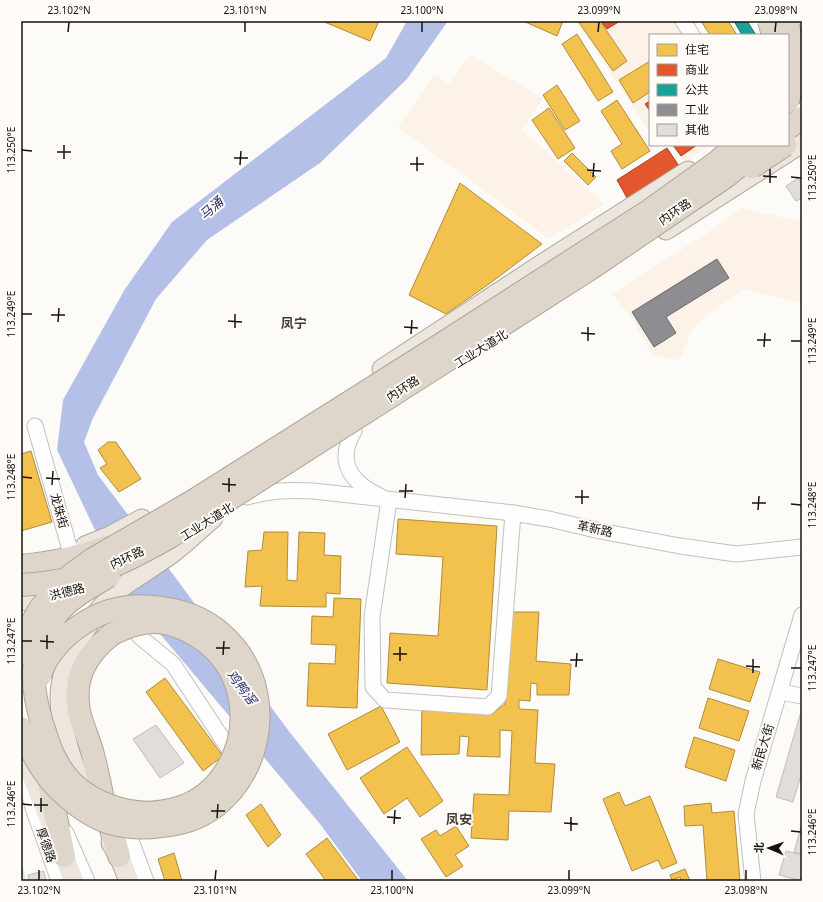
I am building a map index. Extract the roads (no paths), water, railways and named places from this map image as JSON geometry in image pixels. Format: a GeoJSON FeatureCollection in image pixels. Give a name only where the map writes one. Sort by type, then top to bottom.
{"type":"FeatureCollection","features":[{"type":"Feature","properties":{"kind":"highway"},"geometry":{"type":"LineString","coordinates":[[769,21],[774,34]]}},
{"type":"Feature","properties":{"kind":"highway"},"geometry":{"type":"LineString","coordinates":[[786,21],[792,39],[794,62],[793,120]]}},
{"type":"Feature","properties":{"kind":"highway","name":"内环路"},"geometry":{"type":"LineString","coordinates":[[21,585],[53,581],[94,572],[119,564],[152,539],[429,352],[650,210],[736,146]]}},
{"type":"Feature","properties":{"kind":"highway"},"geometry":{"type":"LineString","coordinates":[[650,210],[760,146]]}},
{"type":"Feature","properties":{"kind":"highway","name":"内环路"},"geometry":{"type":"LineString","coordinates":[[21,566],[87,554],[108,547],[152,539],[191,524],[587,271],[727,176],[761,146]]}},
{"type":"Feature","properties":{"kind":"highway"},"geometry":{"type":"LineString","coordinates":[[587,271],[705,198],[764,146]]}},
{"type":"Feature","properties":{"kind":"highway"},"geometry":{"type":"LineString","coordinates":[[120,856],[106,810],[93,754],[80,712],[78,693],[80,681],[83,669],[90,654],[112,634],[140,624],[156,622],[183,629],[194,634],[216,651],[224,660],[237,685],[241,704],[242,724],[240,737],[232,762],[217,784],[199,799],[177,808],[162,811],[129,811],[110,807],[94,799],[76,787],[55,759],[42,725],[34,691],[33,669],[39,648],[53,619],[62,607],[77,595],[123,567],[152,539]]}},
{"type":"Feature","properties":{"kind":"highway"},"geometry":{"type":"LineString","coordinates":[[21,653],[24,637],[31,623],[52,593],[72,574],[93,559],[152,539]]}},
{"type":"Feature","properties":{"kind":"highway"},"geometry":{"type":"LineString","coordinates":[[59,800],[78,806],[102,820],[118,825],[147,828],[178,824],[193,820],[205,814],[225,798],[233,790],[245,772],[253,756],[259,715],[255,689],[251,676],[239,652],[231,642],[212,626],[192,615],[171,608],[141,605],[112,609],[89,618],[67,634],[51,654],[41,672],[29,721],[39,733],[59,800],[64,856]]}},
{"type":"Feature","properties":{"kind":"highway"},"geometry":{"type":"LineString","coordinates":[[21,694],[30,729],[59,800]]}},
{"type":"Feature","properties":{"kind":"highway"},"geometry":{"type":"LineString","coordinates":[[93,754],[129,835]]}},
{"type":"Feature","properties":{"kind":"main road"},"geometry":{"type":"LineString","coordinates":[[782,21],[802,55]]}},
{"type":"Feature","properties":{"kind":"main road"},"geometry":{"type":"LineString","coordinates":[[802,79],[793,120],[802,130]]}},
{"type":"Feature","properties":{"kind":"main road"},"geometry":{"type":"LineString","coordinates":[[486,322],[723,146]]}},
{"type":"Feature","properties":{"kind":"main road","name":"工业大道北"},"geometry":{"type":"LineString","coordinates":[[152,539],[249,463],[437,354],[486,322],[736,146]]}},
{"type":"Feature","properties":{"kind":"main road"},"geometry":{"type":"LineString","coordinates":[[649,241],[689,194],[756,146]]}},
{"type":"Feature","properties":{"kind":"main road","name":"工业大道北"},"geometry":{"type":"LineString","coordinates":[[152,539],[213,518],[247,497],[350,424],[437,354],[486,322],[649,241],[762,146]]}},
{"type":"Feature","properties":{"kind":"main road"},"geometry":{"type":"LineString","coordinates":[[21,573],[63,566],[98,553],[152,539]]}},
{"type":"Feature","properties":{"kind":"main road"},"geometry":{"type":"LineString","coordinates":[[130,881],[120,856],[98,819],[77,770],[65,736],[62,720],[61,686],[68,664],[85,629],[102,607],[116,583],[152,539]]}},
{"type":"Feature","properties":{"kind":"main road"},"geometry":{"type":"LineString","coordinates":[[21,558],[50,555],[70,550],[98,553]]}},
{"type":"Feature","properties":{"kind":"main road","name":"洪德路"},"geometry":{"type":"LineString","coordinates":[[21,600],[67,594],[116,583]]}},
{"type":"Feature","properties":{"kind":"main road"},"geometry":{"type":"LineString","coordinates":[[21,748],[74,881]]}},
{"type":"Feature","properties":{"kind":"street"},"geometry":{"type":"LineString","coordinates":[[683,21],[691,34]]}},
{"type":"Feature","properties":{"kind":"street"},"geometry":{"type":"LineString","coordinates":[[486,322],[689,194]]}},
{"type":"Feature","properties":{"kind":"street"},"geometry":{"type":"LineString","coordinates":[[152,539],[202,508],[350,424]]}},
{"type":"Feature","properties":{"kind":"street"},"geometry":{"type":"LineString","coordinates":[[350,424],[346,456],[347,466],[355,479],[366,488],[389,500],[372,617],[373,687],[386,700],[488,707],[499,696],[513,513]]}},
{"type":"Feature","properties":{"kind":"street","name":"龙珠街"},"geometry":{"type":"LineString","coordinates":[[35,426],[70,550]]}},
{"type":"Feature","properties":{"kind":"street","name":"革新路"},"geometry":{"type":"LineString","coordinates":[[247,497],[266,492],[287,490],[513,513],[680,546],[736,554],[802,547]]}},
{"type":"Feature","properties":{"kind":"street"},"geometry":{"type":"LineString","coordinates":[[21,592],[98,553]]}},
{"type":"Feature","properties":{"kind":"street"},"geometry":{"type":"LineString","coordinates":[[116,583],[121,612],[140,637],[173,664],[240,765],[225,786],[212,797],[190,808],[171,813],[154,820],[134,830],[129,835],[146,881]]}},
{"type":"Feature","properties":{"kind":"street","name":"新民大街"},"geometry":{"type":"LineString","coordinates":[[753,881],[746,814],[752,781],[802,615]]}},
{"type":"Feature","properties":{"kind":"street"},"geometry":{"type":"LineString","coordinates":[[21,646],[40,640],[53,641],[60,651],[62,660],[61,686]]}},
{"type":"Feature","properties":{"kind":"street"},"geometry":{"type":"LineString","coordinates":[[780,692],[802,696]]}},
{"type":"Feature","properties":{"kind":"street","name":"厚德路"},"geometry":{"type":"LineString","coordinates":[[21,763],[34,811],[59,881]]}},
{"type":"Feature","properties":{"kind":"street","name":"厚德路"},"geometry":{"type":"LineString","coordinates":[[59,800],[87,881]]}},
{"type":"Feature","properties":{"kind":"water"},"geometry":{"type":"Polygon","coordinates":[[[407,21],[448,21],[407,79],[320,163],[207,240],[156,299],[93,418],[84,442],[98,475],[288,730],[408,881],[362,881],[320,824],[124,591],[57,450],[63,400],[125,289],[172,222],[386,58],[407,21]]]}},
{"type":"Feature","properties":{"kind":"district","name":"凤宁"},"geometry":{"type":"Point","coordinates":[294,323]}},
{"type":"Feature","properties":{"kind":"district","name":"凤安"},"geometry":{"type":"Point","coordinates":[459,819]}},
{"type":"Feature","properties":{"kind":"water label","name":"马涌"},"geometry":{"type":"Point","coordinates":[211,208]}},
{"type":"Feature","properties":{"kind":"water label","name":"鸡鸭滘"},"geometry":{"type":"Point","coordinates":[242,687]}}]}
